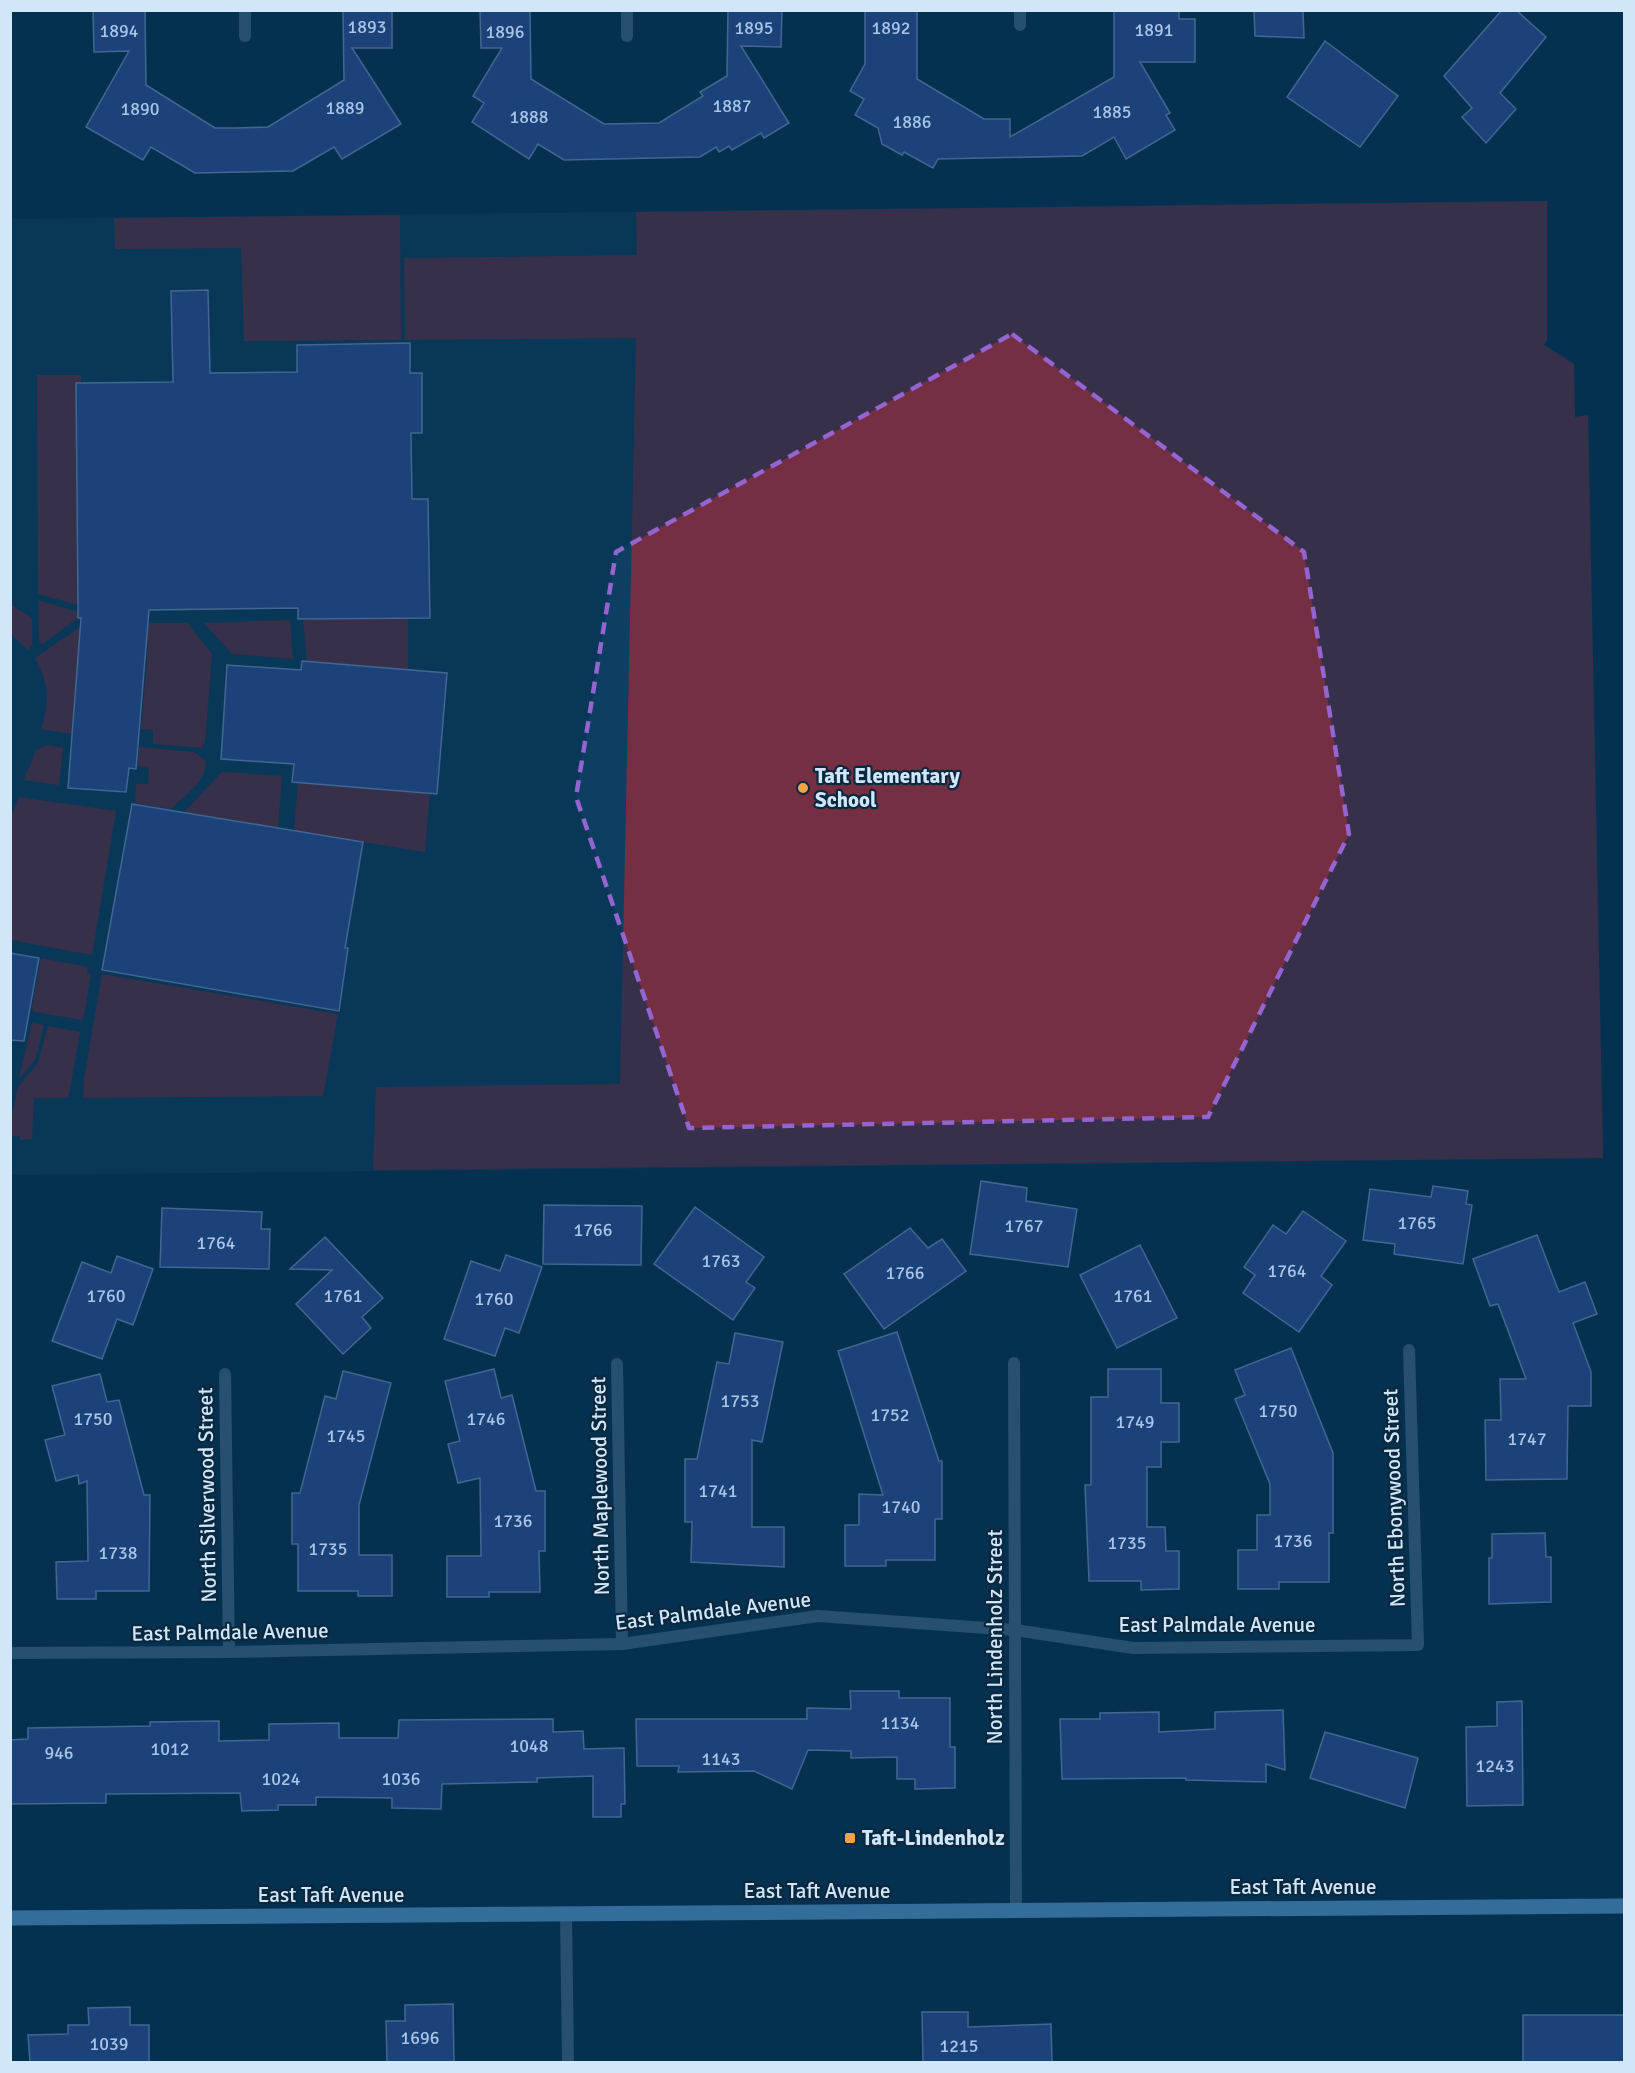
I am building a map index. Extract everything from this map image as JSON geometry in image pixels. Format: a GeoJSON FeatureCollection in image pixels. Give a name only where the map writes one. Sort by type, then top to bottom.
{"type":"FeatureCollection","features":[{"type":"Feature","properties":{"kind":"main road","name":"East Taft Avenue"},"geometry":{"type":"LineString","coordinates":[[10,1918],[1624,1906]]}},
{"type":"Feature","properties":{"kind":"street"},"geometry":{"type":"LineString","coordinates":[[245,10],[245,36]]}},
{"type":"Feature","properties":{"kind":"street"},"geometry":{"type":"LineString","coordinates":[[627,10],[627,36]]}},
{"type":"Feature","properties":{"kind":"street"},"geometry":{"type":"LineString","coordinates":[[1020,10],[1020,25]]}},
{"type":"Feature","properties":{"kind":"street","name":"North Ebonywood Street"},"geometry":{"type":"LineString","coordinates":[[1409,1350],[1418,1645]]}},
{"type":"Feature","properties":{"kind":"street","name":"North Lindenholz Street"},"geometry":{"type":"LineString","coordinates":[[1014,1363],[1016,1910]]}},
{"type":"Feature","properties":{"kind":"street","name":"North Maplewood Street"},"geometry":{"type":"LineString","coordinates":[[618,1364],[622,1644]]}},
{"type":"Feature","properties":{"kind":"street","name":"North Silverwood Street"},"geometry":{"type":"LineString","coordinates":[[225,1374],[229,1652]]}},
{"type":"Feature","properties":{"kind":"street","name":"East Palmdale Avenue"},"geometry":{"type":"LineString","coordinates":[[10,1653],[229,1652],[622,1644],[818,1616],[1015,1630],[1133,1648],[1418,1645]]}},
{"type":"Feature","properties":{"kind":"street"},"geometry":{"type":"LineString","coordinates":[[567,1914],[568,2062]]}},
{"type":"Feature","properties":{"kind":"highlighted area"},"geometry":{"type":"Polygon","coordinates":[[[1012,334],[1304,552],[1349,834],[1208,1117],[689,1128],[576,797],[616,552],[1012,334]]]}},
{"type":"Feature","properties":{"kind":"shaded area","name":"Taft Elementary School"},"geometry":{"type":"Polygon","coordinates":[[[1547,201],[1547,340],[1544,345],[1574,364],[1575,417],[1588,415],[1603,1158],[11,1175],[10,219],[1547,201]]]}},
{"type":"Feature","properties":{"kind":"shaded area","name":"Taft Elementary School"},"geometry":{"type":"Polygon","coordinates":[[[1547,201],[1547,340],[1544,345],[1574,364],[1575,417],[1588,415],[1603,1158],[373,1170],[376,1087],[620,1084],[636,338],[405,340],[404,258],[637,255],[636,212],[1547,201]]]}},
{"type":"Feature","properties":{"kind":"shaded area"},"geometry":{"type":"Polygon","coordinates":[[[400,215],[401,340],[244,341],[241,248],[115,249],[114,218],[400,215]]]}},
{"type":"Feature","properties":{"kind":"shaded area"},"geometry":{"type":"Polygon","coordinates":[[[37,375],[81,375],[81,382],[76,383],[78,605],[38,594],[37,375]]]}},
{"type":"Feature","properties":{"kind":"shaded area"},"geometry":{"type":"Polygon","coordinates":[[[38,600],[78,612],[78,618],[42,644],[39,641],[38,600]]]}},
{"type":"Feature","properties":{"kind":"shaded area"},"geometry":{"type":"Polygon","coordinates":[[[10,604],[32,618],[32,644],[28,650],[11,634],[10,604]]]}},
{"type":"Feature","properties":{"kind":"shaded area"},"geometry":{"type":"Polygon","coordinates":[[[408,618],[408,670],[307,662],[303,619],[408,618]]]}},
{"type":"Feature","properties":{"kind":"shaded area"},"geometry":{"type":"Polygon","coordinates":[[[290,620],[293,659],[232,654],[204,623],[290,620]]]}},
{"type":"Feature","properties":{"kind":"shaded area"},"geometry":{"type":"Polygon","coordinates":[[[86,623],[79,644],[72,734],[41,729],[46,710],[47,693],[40,667],[35,658],[86,623]]]}},
{"type":"Feature","properties":{"kind":"shaded area"},"geometry":{"type":"Polygon","coordinates":[[[150,623],[187,623],[212,654],[205,742],[202,748],[153,744],[153,730],[141,729],[148,647],[145,646],[145,627],[150,623]]]}},
{"type":"Feature","properties":{"kind":"shaded area"},"geometry":{"type":"Polygon","coordinates":[[[47,745],[63,748],[59,785],[24,780],[36,750],[47,745]]]}},
{"type":"Feature","properties":{"kind":"shaded area"},"geometry":{"type":"Polygon","coordinates":[[[139,747],[194,752],[205,760],[200,780],[171,809],[135,803],[136,784],[148,784],[149,768],[138,766],[139,747]]]}},
{"type":"Feature","properties":{"kind":"shaded area"},"geometry":{"type":"Polygon","coordinates":[[[222,772],[282,776],[278,828],[184,812],[222,772]]]}},
{"type":"Feature","properties":{"kind":"shaded area"},"geometry":{"type":"Polygon","coordinates":[[[298,782],[430,793],[425,852],[294,831],[298,782]]]}},
{"type":"Feature","properties":{"kind":"shaded area"},"geometry":{"type":"Polygon","coordinates":[[[19,797],[116,811],[92,955],[11,940],[11,817],[19,797]]]}},
{"type":"Feature","properties":{"kind":"shaded area"},"geometry":{"type":"Polygon","coordinates":[[[41,958],[88,967],[87,973],[91,974],[83,1020],[34,1012],[32,1008],[41,958]]]}},
{"type":"Feature","properties":{"kind":"shaded area"},"geometry":{"type":"Polygon","coordinates":[[[102,974],[338,1014],[323,1096],[83,1098],[102,974]]]}},
{"type":"Feature","properties":{"kind":"shaded area"},"geometry":{"type":"Polygon","coordinates":[[[32,1023],[44,1025],[35,1060],[19,1079],[32,1023]]]}},
{"type":"Feature","properties":{"kind":"shaded area"},"geometry":{"type":"Polygon","coordinates":[[[48,1026],[80,1032],[68,1098],[34,1098],[32,1139],[20,1140],[20,1136],[10,1136],[18,1087],[38,1063],[48,1026]]]}},
{"type":"Feature","properties":{"kind":"building"},"geometry":{"type":"Polygon","coordinates":[[[93,10],[145,10],[146,85],[215,128],[236,128],[268,127],[344,80],[343,10],[392,10],[392,48],[352,48],[401,124],[342,159],[334,147],[293,171],[195,173],[151,147],[143,160],[86,127],[129,51],[94,52],[93,10]]]}},
{"type":"Feature","properties":{"kind":"building"},"geometry":{"type":"Polygon","coordinates":[[[480,10],[530,10],[531,79],[604,124],[659,123],[703,96],[700,92],[727,76],[728,10],[782,10],[781,47],[741,46],[789,123],[764,138],[761,133],[732,150],[729,146],[719,152],[716,147],[700,157],[564,160],[538,144],[529,159],[472,122],[484,103],[473,96],[502,48],[481,48],[480,10]]]}},
{"type":"Feature","properties":{"kind":"building"},"geometry":{"type":"Polygon","coordinates":[[[865,10],[917,10],[917,79],[984,119],[1010,119],[1010,137],[1114,77],[1114,10],[1179,10],[1179,19],[1195,19],[1195,62],[1140,62],[1170,113],[1166,115],[1175,130],[1126,159],[1114,137],[1082,156],[938,159],[933,168],[904,152],[902,155],[882,144],[878,128],[855,115],[864,99],[850,91],[865,64],[865,10]]]}},
{"type":"Feature","properties":{"kind":"building"},"geometry":{"type":"Polygon","coordinates":[[[1254,10],[1303,10],[1304,38],[1255,36],[1254,10]]]}},
{"type":"Feature","properties":{"kind":"building"},"geometry":{"type":"Polygon","coordinates":[[[1502,10],[1516,10],[1546,37],[1500,93],[1516,109],[1486,143],[1462,117],[1472,108],[1444,76],[1502,10]]]}},
{"type":"Feature","properties":{"kind":"building"},"geometry":{"type":"Polygon","coordinates":[[[1325,41],[1398,96],[1360,147],[1287,97],[1325,41]]]}},
{"type":"Feature","properties":{"kind":"building"},"geometry":{"type":"Polygon","coordinates":[[[208,290],[210,373],[297,372],[297,345],[410,343],[410,373],[422,373],[422,433],[411,433],[412,499],[428,499],[430,618],[298,619],[298,608],[149,610],[136,769],[129,768],[126,792],[68,788],[81,618],[78,618],[76,383],[173,382],[171,291],[208,290]]]}},
{"type":"Feature","properties":{"kind":"building"},"geometry":{"type":"Polygon","coordinates":[[[302,661],[447,673],[437,794],[292,782],[294,764],[221,759],[227,665],[301,670],[302,661]]]}},
{"type":"Feature","properties":{"kind":"building"},"geometry":{"type":"Polygon","coordinates":[[[132,804],[363,842],[345,948],[348,948],[339,1011],[102,970],[132,804]]]}},
{"type":"Feature","properties":{"kind":"building"},"geometry":{"type":"Polygon","coordinates":[[[10,953],[39,958],[24,1041],[10,1040],[10,953]]]}},
{"type":"Feature","properties":{"kind":"building"},"geometry":{"type":"Polygon","coordinates":[[[981,1181],[1027,1188],[1026,1201],[1077,1209],[1068,1267],[970,1254],[981,1181]]]}},
{"type":"Feature","properties":{"kind":"building"},"geometry":{"type":"Polygon","coordinates":[[[1433,1186],[1468,1191],[1466,1204],[1472,1205],[1463,1264],[1394,1254],[1395,1244],[1363,1240],[1370,1189],[1431,1197],[1433,1186]]]}},
{"type":"Feature","properties":{"kind":"building"},"geometry":{"type":"Polygon","coordinates":[[[544,1205],[642,1206],[641,1265],[543,1264],[544,1205]]]}},
{"type":"Feature","properties":{"kind":"building"},"geometry":{"type":"Polygon","coordinates":[[[695,1207],[764,1257],[746,1282],[755,1288],[733,1320],[654,1264],[695,1207]]]}},
{"type":"Feature","properties":{"kind":"building"},"geometry":{"type":"Polygon","coordinates":[[[162,1208],[262,1212],[261,1229],[270,1229],[269,1269],[160,1267],[162,1208]]]}},
{"type":"Feature","properties":{"kind":"building"},"geometry":{"type":"Polygon","coordinates":[[[1303,1211],[1346,1241],[1321,1276],[1332,1285],[1299,1332],[1243,1293],[1255,1275],[1244,1267],[1273,1225],[1286,1234],[1303,1211]]]}},
{"type":"Feature","properties":{"kind":"building"},"geometry":{"type":"Polygon","coordinates":[[[910,1228],[928,1248],[942,1239],[966,1271],[884,1329],[844,1274],[910,1228]]]}},
{"type":"Feature","properties":{"kind":"building"},"geometry":{"type":"Polygon","coordinates":[[[1537,1235],[1559,1292],[1585,1282],[1597,1314],[1573,1323],[1591,1372],[1591,1406],[1568,1406],[1567,1479],[1486,1480],[1485,1420],[1501,1420],[1500,1379],[1526,1379],[1498,1304],[1490,1306],[1473,1259],[1537,1235]]]}},
{"type":"Feature","properties":{"kind":"building"},"geometry":{"type":"Polygon","coordinates":[[[325,1237],[383,1298],[362,1317],[371,1328],[343,1354],[296,1304],[332,1270],[290,1269],[325,1237]]]}},
{"type":"Feature","properties":{"kind":"building"},"geometry":{"type":"Polygon","coordinates":[[[1140,1245],[1177,1318],[1117,1348],[1080,1275],[1140,1245]]]}},
{"type":"Feature","properties":{"kind":"building"},"geometry":{"type":"Polygon","coordinates":[[[506,1255],[542,1267],[519,1333],[505,1328],[495,1356],[444,1339],[471,1261],[500,1271],[506,1255]]]}},
{"type":"Feature","properties":{"kind":"building"},"geometry":{"type":"Polygon","coordinates":[[[117,1256],[153,1269],[133,1325],[117,1319],[102,1359],[52,1341],[82,1262],[111,1273],[117,1256]]]}},
{"type":"Feature","properties":{"kind":"building"},"geometry":{"type":"Polygon","coordinates":[[[897,1332],[939,1461],[942,1461],[942,1519],[935,1519],[935,1560],[886,1560],[886,1566],[845,1566],[845,1525],[859,1525],[859,1494],[883,1495],[838,1351],[897,1332]]]}},
{"type":"Feature","properties":{"kind":"building"},"geometry":{"type":"Polygon","coordinates":[[[735,1333],[783,1342],[762,1442],[752,1440],[752,1527],[784,1527],[784,1567],[691,1562],[692,1522],[685,1522],[685,1459],[697,1459],[717,1362],[729,1364],[735,1333]]]}},
{"type":"Feature","properties":{"kind":"building"},"geometry":{"type":"Polygon","coordinates":[[[1291,1348],[1333,1453],[1333,1533],[1329,1533],[1329,1582],[1279,1582],[1279,1589],[1238,1589],[1238,1550],[1257,1550],[1257,1515],[1270,1515],[1270,1484],[1235,1399],[1245,1395],[1235,1370],[1291,1348]]]}},
{"type":"Feature","properties":{"kind":"building"},"geometry":{"type":"Polygon","coordinates":[[[494,1369],[501,1398],[512,1395],[536,1491],[545,1491],[545,1551],[539,1551],[540,1592],[489,1592],[489,1597],[447,1597],[447,1556],[481,1556],[480,1478],[458,1483],[448,1444],[460,1441],[445,1381],[494,1369]]]}},
{"type":"Feature","properties":{"kind":"building"},"geometry":{"type":"Polygon","coordinates":[[[1108,1369],[1161,1369],[1161,1403],[1179,1403],[1179,1442],[1161,1442],[1161,1467],[1147,1467],[1147,1527],[1165,1527],[1166,1551],[1179,1551],[1179,1589],[1141,1590],[1141,1581],[1089,1581],[1085,1485],[1091,1485],[1091,1397],[1108,1397],[1108,1369]]]}},
{"type":"Feature","properties":{"kind":"building"},"geometry":{"type":"Polygon","coordinates":[[[343,1371],[391,1383],[359,1505],[359,1555],[392,1555],[392,1596],[358,1596],[358,1591],[298,1591],[298,1544],[292,1544],[292,1493],[300,1493],[325,1396],[336,1399],[343,1371]]]}},
{"type":"Feature","properties":{"kind":"building"},"geometry":{"type":"Polygon","coordinates":[[[100,1374],[107,1402],[119,1400],[144,1495],[150,1495],[149,1591],[96,1591],[96,1599],[57,1599],[56,1562],[88,1561],[87,1481],[79,1484],[78,1475],[56,1481],[45,1440],[65,1435],[52,1386],[100,1374]]]}},
{"type":"Feature","properties":{"kind":"building"},"geometry":{"type":"Polygon","coordinates":[[[1545,1533],[1546,1557],[1551,1557],[1551,1602],[1489,1604],[1489,1558],[1492,1558],[1492,1534],[1545,1533]]]}},
{"type":"Feature","properties":{"kind":"building"},"geometry":{"type":"Polygon","coordinates":[[[850,1691],[899,1691],[899,1698],[950,1698],[950,1747],[955,1747],[955,1788],[915,1789],[915,1779],[897,1779],[897,1757],[851,1758],[851,1751],[808,1750],[792,1789],[754,1771],[678,1772],[679,1766],[637,1766],[636,1719],[807,1719],[807,1708],[851,1709],[850,1691]]]}},
{"type":"Feature","properties":{"kind":"building"},"geometry":{"type":"Polygon","coordinates":[[[1522,1701],[1523,1805],[1467,1806],[1466,1727],[1497,1726],[1497,1702],[1522,1701]]]}},
{"type":"Feature","properties":{"kind":"building"},"geometry":{"type":"Polygon","coordinates":[[[1283,1710],[1285,1770],[1266,1764],[1266,1782],[1186,1780],[1186,1778],[1062,1779],[1060,1719],[1100,1719],[1100,1713],[1159,1712],[1159,1732],[1215,1729],[1215,1712],[1283,1710]]]}},
{"type":"Feature","properties":{"kind":"building"},"geometry":{"type":"Polygon","coordinates":[[[553,1719],[553,1732],[583,1731],[584,1749],[624,1748],[625,1804],[621,1804],[621,1817],[593,1817],[593,1776],[537,1778],[537,1782],[442,1784],[441,1809],[392,1808],[392,1798],[316,1797],[316,1805],[278,1805],[278,1810],[242,1811],[240,1793],[106,1794],[106,1803],[10,1804],[10,1740],[28,1739],[28,1728],[150,1726],[150,1722],[219,1721],[219,1741],[269,1740],[269,1724],[339,1723],[339,1738],[398,1738],[399,1720],[553,1719]]]}},
{"type":"Feature","properties":{"kind":"building"},"geometry":{"type":"Polygon","coordinates":[[[1325,1732],[1418,1758],[1405,1808],[1310,1778],[1325,1732]]]}},
{"type":"Feature","properties":{"kind":"building"},"geometry":{"type":"Polygon","coordinates":[[[453,2004],[454,2062],[387,2062],[386,2021],[405,2021],[405,2005],[453,2004]]]}},
{"type":"Feature","properties":{"kind":"building"},"geometry":{"type":"Polygon","coordinates":[[[130,2007],[130,2025],[149,2025],[149,2062],[30,2062],[28,2035],[68,2034],[68,2025],[89,2025],[88,2008],[130,2007]]]}},
{"type":"Feature","properties":{"kind":"building"},"geometry":{"type":"Polygon","coordinates":[[[922,2012],[968,2012],[968,2027],[1051,2024],[1052,2062],[923,2062],[922,2012]]]}},
{"type":"Feature","properties":{"kind":"building"},"geometry":{"type":"Polygon","coordinates":[[[1523,2015],[1624,2015],[1624,2062],[1523,2062],[1523,2015]]]}},
{"type":"Feature","properties":{"kind":"place","name":"Taft Elementary School"},"geometry":{"type":"Point","coordinates":[803,788]}},
{"type":"Feature","properties":{"kind":"place","name":"Taft-Lindenholz"},"geometry":{"type":"Point","coordinates":[850,1838]}}]}
